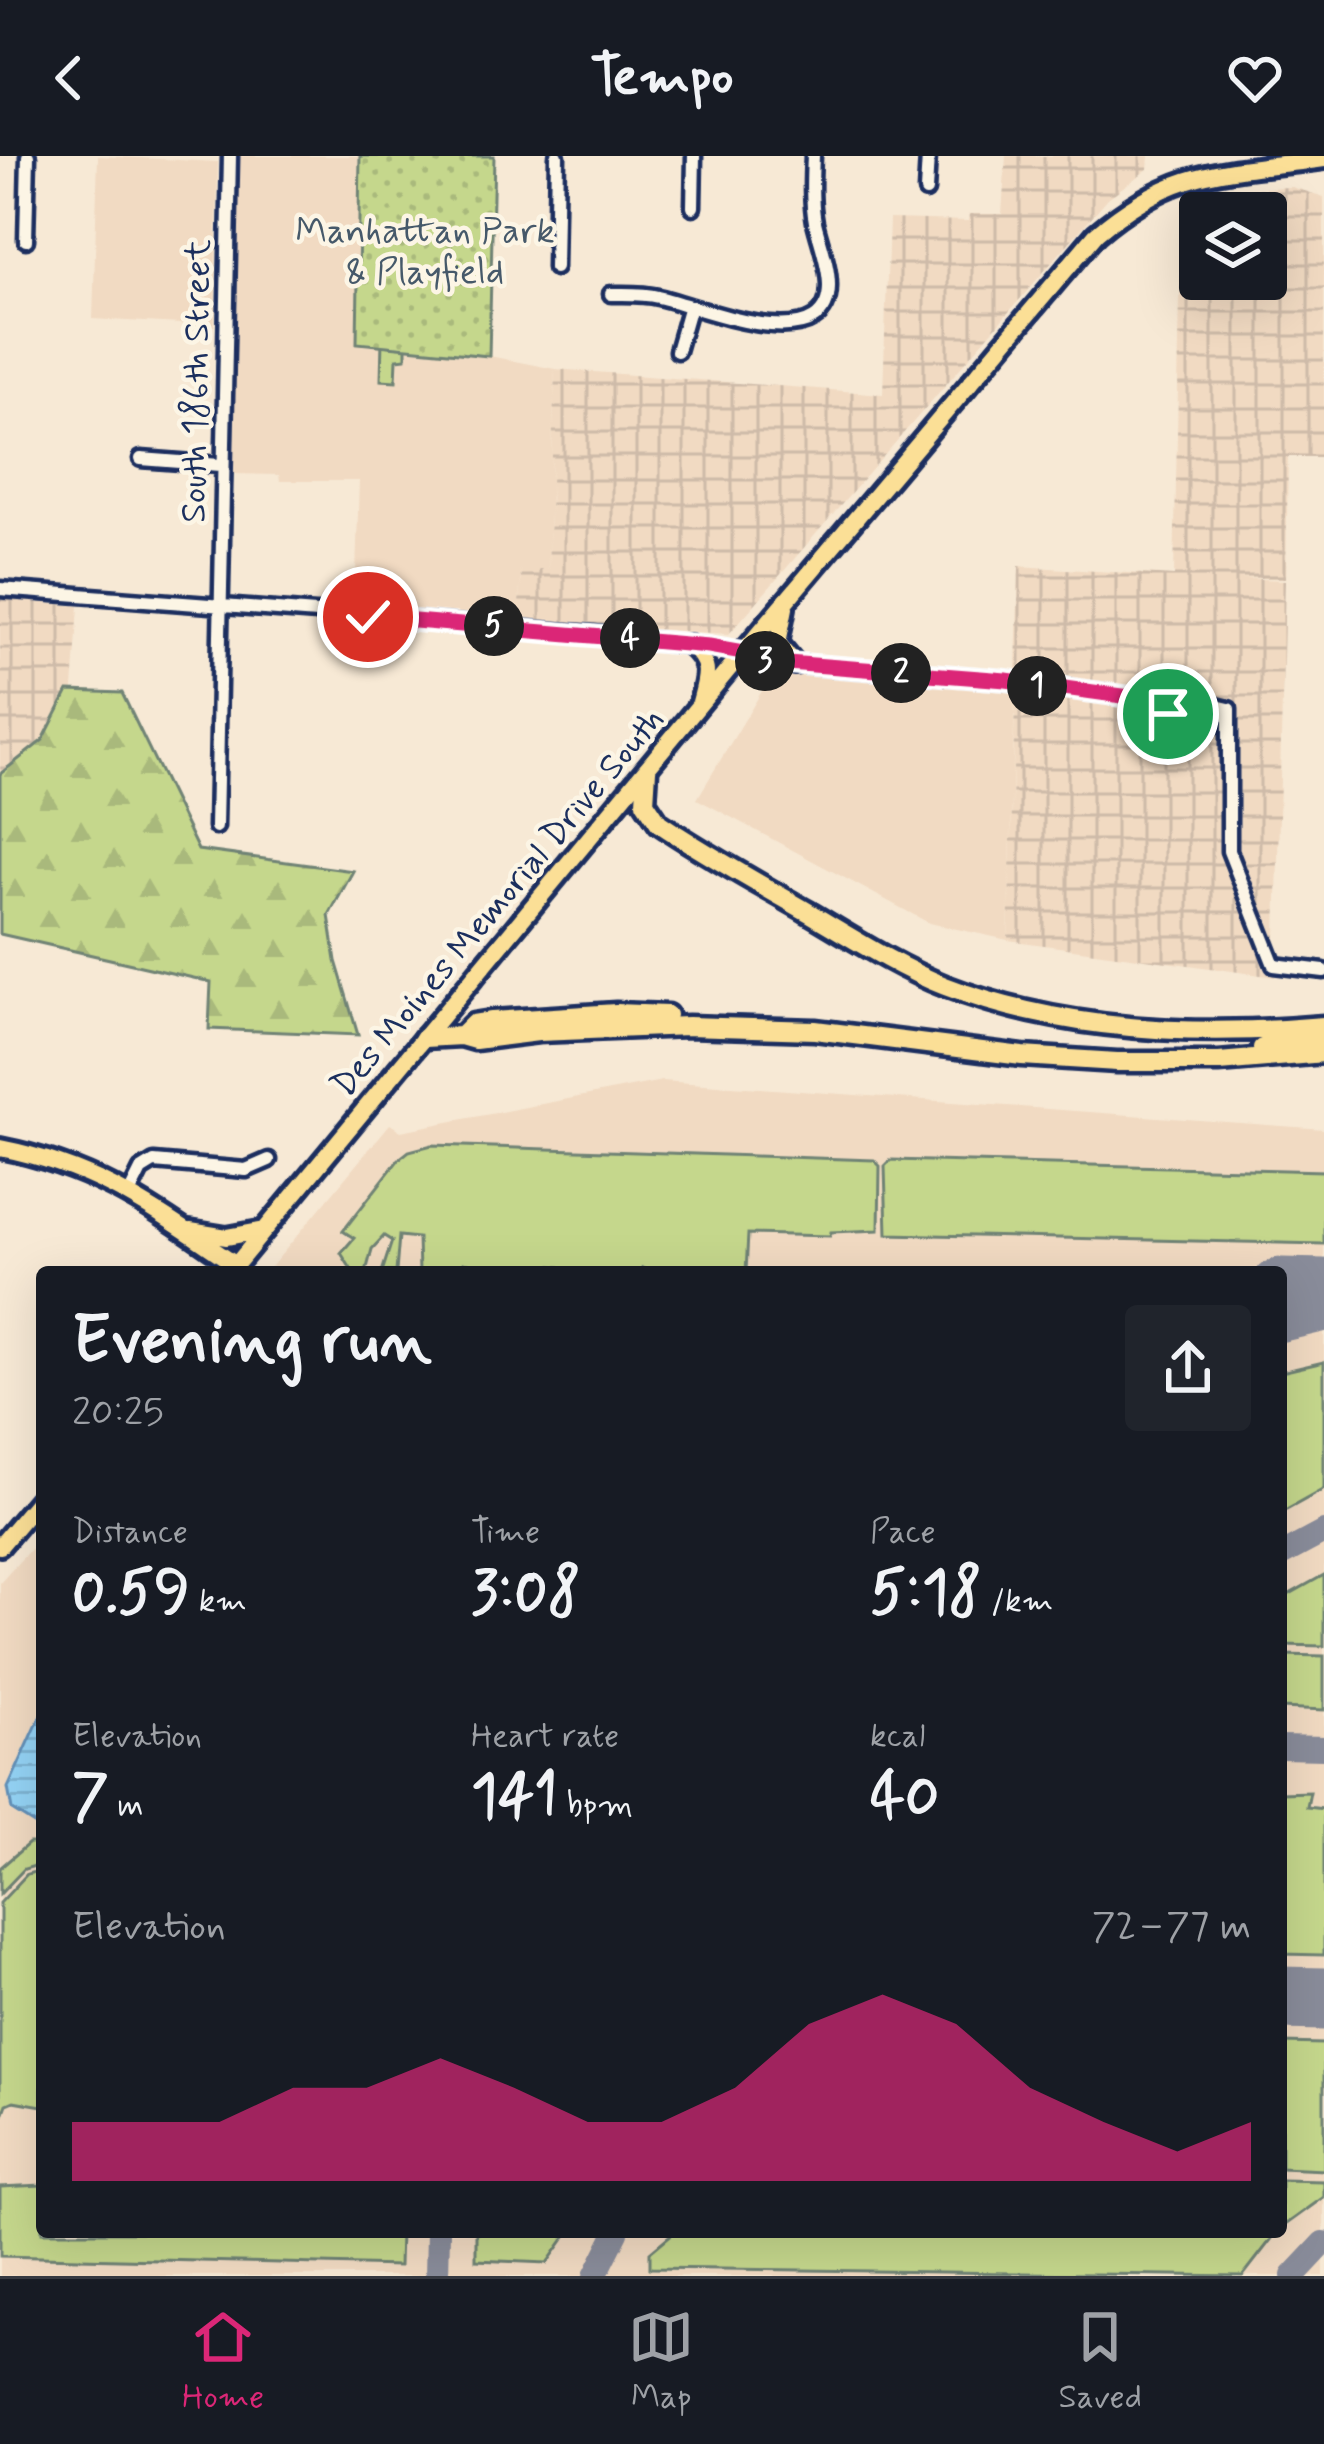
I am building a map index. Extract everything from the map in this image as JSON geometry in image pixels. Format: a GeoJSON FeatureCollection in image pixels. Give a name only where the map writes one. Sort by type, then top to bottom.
{"type":"FeatureCollection","features":[{"type":"Feature","properties":{"kind":"highway"},"geometry":{"type":"LineString","coordinates":[[647,770],[644,800],[658,823],[861,944],[941,985],[1023,1010],[1121,1026],[1257,1032],[1324,1026]]}},
{"type":"Feature","properties":{"kind":"highway"},"geometry":{"type":"LineString","coordinates":[[461,1036],[473,1024],[492,1021],[616,1013],[877,1026],[1078,1051],[1174,1053],[1324,1039]]}},
{"type":"Feature","properties":{"kind":"highway"},"geometry":{"type":"LineString","coordinates":[[424,1038],[475,1040],[586,1029],[724,1027],[835,1032],[1096,1061],[1194,1062],[1324,1053]]}},
{"type":"Feature","properties":{"kind":"main road","name":"Des Moines Memorial Drive South"},"geometry":{"type":"LineString","coordinates":[[236,1266],[1096,234],[1151,193],[1179,180],[1248,161],[1316,161]]}},
{"type":"Feature","properties":{"kind":"main road"},"geometry":{"type":"LineString","coordinates":[[790,596],[777,633],[781,652],[795,664]]}},
{"type":"Feature","properties":{"kind":"main road"},"geometry":{"type":"LineString","coordinates":[[690,645],[708,670],[697,710]]}},
{"type":"Feature","properties":{"kind":"main road","name":"Des Moines Memorial Drive South"},"geometry":{"type":"LineString","coordinates":[[0,1148],[76,1169],[130,1192],[229,1266]]}},
{"type":"Feature","properties":{"kind":"main road"},"geometry":{"type":"LineString","coordinates":[[186,1230],[227,1237],[266,1230]]}},
{"type":"Feature","properties":{"kind":"main road"},"geometry":{"type":"LineString","coordinates":[[0,1546],[36,1503]]}},
{"type":"Feature","properties":{"kind":"street"},"geometry":{"type":"LineString","coordinates":[[26,241],[28,156]]}},
{"type":"Feature","properties":{"kind":"street","name":"South 186th Street"},"geometry":{"type":"LineString","coordinates":[[216,827],[230,156]]}},
{"type":"Feature","properties":{"kind":"street"},"geometry":{"type":"LineString","coordinates":[[555,268],[557,156]]}},
{"type":"Feature","properties":{"kind":"street"},"geometry":{"type":"LineString","coordinates":[[693,206],[694,156]]}},
{"type":"Feature","properties":{"kind":"street"},"geometry":{"type":"LineString","coordinates":[[611,294],[651,296],[737,321],[789,325],[801,324],[823,310],[829,281],[812,200],[812,156]]}},
{"type":"Feature","properties":{"kind":"street"},"geometry":{"type":"LineString","coordinates":[[926,191],[928,156]]}},
{"type":"Feature","properties":{"kind":"street"},"geometry":{"type":"LineString","coordinates":[[677,351],[689,309]]}},
{"type":"Feature","properties":{"kind":"street"},"geometry":{"type":"LineString","coordinates":[[142,459],[220,465]]}},
{"type":"Feature","properties":{"kind":"street"},"geometry":{"type":"LineString","coordinates":[[0,589],[690,645],[743,652],[762,661],[1006,680],[1137,698],[1168,714],[1207,716],[1228,709],[1229,850],[1266,952],[1276,967],[1324,971]]}},
{"type":"Feature","properties":{"kind":"street"},"geometry":{"type":"LineString","coordinates":[[130,1192],[141,1170],[154,1162],[247,1170],[269,1160]]}},
{"type":"Feature","properties":{"kind":"shaded area"},"geometry":{"type":"Polygon","coordinates":[[[98,156],[218,162],[215,326],[93,319],[98,156]]]}},
{"type":"Feature","properties":{"kind":"shaded area"},"geometry":{"type":"Polygon","coordinates":[[[239,156],[360,156],[357,343],[489,356],[555,369],[548,570],[521,570],[518,621],[355,606],[359,481],[280,481],[279,475],[233,474],[239,156]]]}},
{"type":"Feature","properties":{"kind":"shaded area"},"geometry":{"type":"Polygon","coordinates":[[[1006,156],[1149,156],[1148,169],[1108,198],[729,634],[518,621],[521,569],[548,569],[555,369],[883,394],[889,219],[968,221],[969,214],[1002,214],[1006,156]]]}},
{"type":"Feature","properties":{"kind":"shaded area"},"geometry":{"type":"Polygon","coordinates":[[[1292,187],[1324,197],[1324,457],[1288,457],[1286,578],[1240,578],[1285,580],[1275,977],[1008,940],[1019,566],[1174,576],[1180,300],[1287,300],[1287,192],[1207,192],[1292,187]]]}},
{"type":"Feature","properties":{"kind":"shaded area"},"geometry":{"type":"Polygon","coordinates":[[[0,599],[79,606],[71,715],[0,793],[0,599]]]}},
{"type":"Feature","properties":{"kind":"shaded area"},"geometry":{"type":"Polygon","coordinates":[[[794,675],[1015,690],[1008,940],[929,923],[697,799],[768,681],[794,675]]]}},
{"type":"Feature","properties":{"kind":"shaded area"},"geometry":{"type":"Polygon","coordinates":[[[662,1081],[1324,1129],[1324,2276],[0,2276],[0,1583],[36,1543],[36,2238],[1287,2238],[1287,1266],[272,1266],[390,1124],[401,1131],[662,1081]]]}},
{"type":"Feature","properties":{"kind":"green space","name":"Manhattan Park & Playfield"},"geometry":{"type":"Polygon","coordinates":[[[360,156],[494,156],[489,356],[357,343],[360,156]]]}},
{"type":"Feature","properties":{"kind":"green space"},"geometry":{"type":"Polygon","coordinates":[[[382,339],[406,339],[406,358],[397,359],[396,381],[381,380],[382,339]]]}},
{"type":"Feature","properties":{"kind":"green space"},"geometry":{"type":"Polygon","coordinates":[[[68,691],[122,693],[198,850],[353,871],[329,915],[336,961],[358,1035],[209,1029],[211,982],[0,934],[0,774],[43,740],[68,691]]]}},
{"type":"Feature","properties":{"kind":"green space"},"geometry":{"type":"Polygon","coordinates":[[[432,1145],[874,1160],[880,1166],[879,1230],[831,1232],[830,1236],[748,1234],[746,1266],[419,1266],[418,1238],[399,1236],[396,1266],[384,1266],[392,1241],[384,1236],[372,1249],[368,1266],[349,1266],[341,1253],[354,1238],[343,1231],[409,1151],[432,1145]]]}},
{"type":"Feature","properties":{"kind":"green space"},"geometry":{"type":"Polygon","coordinates":[[[891,1160],[1324,1171],[1324,1244],[887,1234],[885,1166],[891,1160]]]}},
{"type":"Feature","properties":{"kind":"green space"},"geometry":{"type":"Polygon","coordinates":[[[1324,1362],[1324,1489],[1287,1510],[1287,1371],[1324,1362]]]}},
{"type":"Feature","properties":{"kind":"green space"},"geometry":{"type":"Polygon","coordinates":[[[1324,1575],[1324,1646],[1287,1645],[1287,1596],[1324,1575]]]}},
{"type":"Feature","properties":{"kind":"green space"},"geometry":{"type":"Polygon","coordinates":[[[1287,1655],[1324,1656],[1324,1710],[1287,1708],[1287,1655]]]}},
{"type":"Feature","properties":{"kind":"green space"},"geometry":{"type":"Polygon","coordinates":[[[1310,1792],[1307,1807],[1324,1809],[1324,1955],[1287,1954],[1287,1793],[1310,1792]]]}},
{"type":"Feature","properties":{"kind":"green space"},"geometry":{"type":"Polygon","coordinates":[[[29,1843],[36,1843],[36,1866],[24,1869],[0,1894],[0,1868],[29,1843]]]}},
{"type":"Feature","properties":{"kind":"green space"},"geometry":{"type":"Polygon","coordinates":[[[36,1872],[36,2105],[7,2104],[0,2123],[0,1903],[27,1874],[36,1872]]]}},
{"type":"Feature","properties":{"kind":"green space"},"geometry":{"type":"Polygon","coordinates":[[[1287,2043],[1324,2044],[1324,2170],[1287,2168],[1287,2043]]]}},
{"type":"Feature","properties":{"kind":"green space"},"geometry":{"type":"Polygon","coordinates":[[[1287,2180],[1324,2181],[1324,2197],[1287,2224],[1287,2180]]]}},
{"type":"Feature","properties":{"kind":"green space"},"geometry":{"type":"Polygon","coordinates":[[[36,2185],[36,2238],[400,2238],[399,2266],[0,2256],[0,2187],[36,2185]]]}},
{"type":"Feature","properties":{"kind":"green space"},"geometry":{"type":"Polygon","coordinates":[[[476,2238],[565,2238],[547,2263],[476,2260],[476,2238]]]}},
{"type":"Feature","properties":{"kind":"green space"},"geometry":{"type":"Polygon","coordinates":[[[667,2238],[1272,2238],[1243,2276],[650,2268],[650,2252],[667,2238]]]}},
{"type":"Feature","properties":{"kind":"water"},"geometry":{"type":"Polygon","coordinates":[[[36,1726],[36,1825],[12,1810],[8,1788],[36,1726]]]}},
{"type":"Feature","properties":{"kind":"taxiway"},"geometry":{"type":"LineString","coordinates":[[1287,1329],[1324,1320]]}},
{"type":"Feature","properties":{"kind":"taxiway"},"geometry":{"type":"LineString","coordinates":[[1287,1552],[1324,1532]]}},
{"type":"Feature","properties":{"kind":"taxiway"},"geometry":{"type":"LineString","coordinates":[[1287,1747],[1324,1748]]}},
{"type":"Feature","properties":{"kind":"taxiway"},"geometry":{"type":"LineString","coordinates":[[437,2276],[438,2238]]}},
{"type":"Feature","properties":{"kind":"taxiway"},"geometry":{"type":"LineString","coordinates":[[595,2276],[614,2238]]}},
{"type":"Feature","properties":{"kind":"taxiway"},"geometry":{"type":"LineString","coordinates":[[1293,2276],[1324,2243]]}},
{"type":"Feature","properties":{"kind":"runway"},"geometry":{"type":"LineString","coordinates":[[1287,1289],[1324,1290]]}},
{"type":"Feature","properties":{"kind":"runway"},"geometry":{"type":"LineString","coordinates":[[1287,1998],[1324,1999]]}},
{"type":"Feature","properties":{"kind":"route"},"geometry":{"type":"LineString","coordinates":[[368,617],[593,634],[743,652],[762,661],[1006,680],[1137,698],[1168,714]]}}]}
